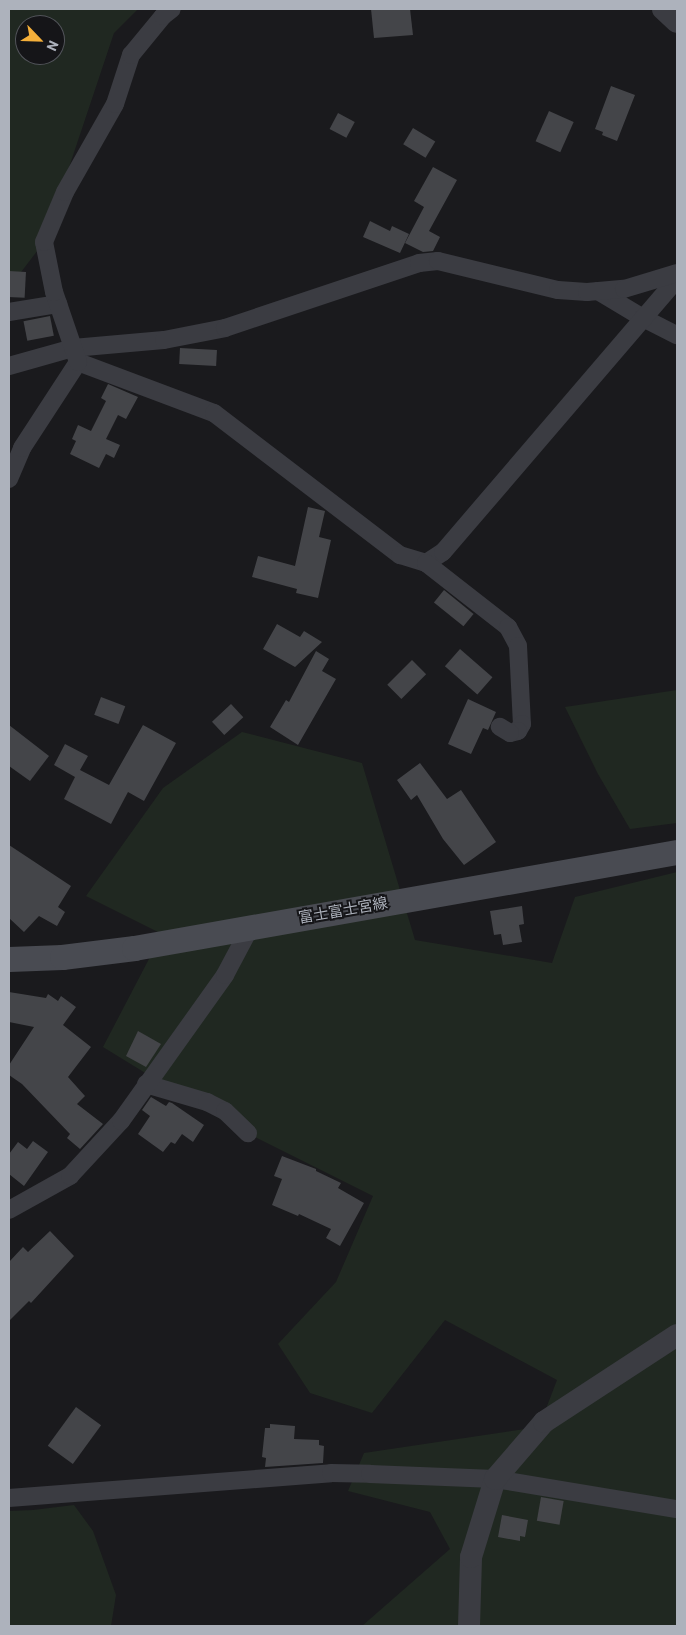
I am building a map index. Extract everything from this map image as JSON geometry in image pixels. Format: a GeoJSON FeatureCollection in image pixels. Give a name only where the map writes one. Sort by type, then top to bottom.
{"type":"FeatureCollection","features":[{"type":"Feature","properties":{"kind":"main road","name":"富士富士宮線"},"geometry":{"type":"LineString","coordinates":[[9,959],[62,957],[134,948],[677,852]]}},
{"type":"Feature","properties":{"kind":"street"},"geometry":{"type":"LineString","coordinates":[[9,479],[22,448],[75,355],[58,304],[44,242],[65,192],[115,104],[132,55],[163,16],[172,9]]}},
{"type":"Feature","properties":{"kind":"street"},"geometry":{"type":"LineString","coordinates":[[663,9],[677,22]]}},
{"type":"Feature","properties":{"kind":"street"},"geometry":{"type":"LineString","coordinates":[[9,366],[225,328],[419,263],[438,261],[558,290],[598,291],[624,289],[677,273]]}},
{"type":"Feature","properties":{"kind":"street"},"geometry":{"type":"LineString","coordinates":[[426,563],[443,552],[677,279]]}},
{"type":"Feature","properties":{"kind":"street"},"geometry":{"type":"LineString","coordinates":[[598,291],[643,318],[677,335]]}},
{"type":"Feature","properties":{"kind":"street"},"geometry":{"type":"LineString","coordinates":[[9,312],[58,304]]}},
{"type":"Feature","properties":{"kind":"street"},"geometry":{"type":"LineString","coordinates":[[75,355],[214,413],[400,555],[426,563],[508,627],[518,646],[522,724],[518,731],[510,733],[500,727]]}},
{"type":"Feature","properties":{"kind":"street"},"geometry":{"type":"LineString","coordinates":[[9,1210],[70,1176],[121,1121],[225,975],[252,926]]}},
{"type":"Feature","properties":{"kind":"street"},"geometry":{"type":"LineString","coordinates":[[146,1084],[207,1102],[226,1111],[248,1133]]}},
{"type":"Feature","properties":{"kind":"street"},"geometry":{"type":"LineString","coordinates":[[468,1626],[472,1557],[495,1480],[544,1422],[677,1335]]}},
{"type":"Feature","properties":{"kind":"street"},"geometry":{"type":"LineString","coordinates":[[9,1498],[331,1473],[495,1480],[677,1509]]}},
{"type":"Feature","properties":{"kind":"shaded area"},"geometry":{"type":"Polygon","coordinates":[[[9,9],[138,9],[114,33],[44,242],[9,288],[9,9]]]}},
{"type":"Feature","properties":{"kind":"shaded area"},"geometry":{"type":"Polygon","coordinates":[[[677,690],[677,823],[630,829],[598,774],[565,707],[677,690]]]}},
{"type":"Feature","properties":{"kind":"shaded area"},"geometry":{"type":"Polygon","coordinates":[[[242,732],[362,763],[415,940],[552,963],[575,897],[677,872],[677,1626],[362,1626],[450,1549],[430,1512],[348,1491],[364,1453],[539,1427],[557,1380],[445,1320],[372,1413],[310,1393],[278,1344],[336,1282],[373,1196],[225,1122],[103,1047],[162,934],[86,896],[163,788],[242,732]]]}},
{"type":"Feature","properties":{"kind":"shaded area"},"geometry":{"type":"Polygon","coordinates":[[[74,1505],[93,1531],[116,1595],[111,1626],[9,1626],[9,1511],[74,1505]]]}},
{"type":"Feature","properties":{"kind":"building"},"geometry":{"type":"Polygon","coordinates":[[[371,9],[410,9],[413,35],[374,38],[371,9]]]}},
{"type":"Feature","properties":{"kind":"building"},"geometry":{"type":"Polygon","coordinates":[[[611,86],[635,95],[617,141],[602,135],[603,132],[595,129],[611,86]]]}},
{"type":"Feature","properties":{"kind":"building"},"geometry":{"type":"Polygon","coordinates":[[[549,111],[574,122],[560,152],[536,141],[549,111]]]}},
{"type":"Feature","properties":{"kind":"building"},"geometry":{"type":"Polygon","coordinates":[[[338,113],[355,122],[346,138],[330,129],[338,113]]]}},
{"type":"Feature","properties":{"kind":"building"},"geometry":{"type":"Polygon","coordinates":[[[413,128],[435,141],[426,158],[403,144],[413,128]]]}},
{"type":"Feature","properties":{"kind":"building"},"geometry":{"type":"Polygon","coordinates":[[[433,167],[457,180],[429,231],[440,237],[433,251],[423,252],[405,243],[424,207],[414,201],[433,167]]]}},
{"type":"Feature","properties":{"kind":"building"},"geometry":{"type":"Polygon","coordinates":[[[370,221],[390,231],[392,226],[409,234],[400,253],[363,237],[370,221]]]}},
{"type":"Feature","properties":{"kind":"building"},"geometry":{"type":"Polygon","coordinates":[[[9,271],[26,272],[25,298],[9,297],[9,271]]]}},
{"type":"Feature","properties":{"kind":"building"},"geometry":{"type":"Polygon","coordinates":[[[50,316],[54,336],[27,341],[23,321],[50,316]]]}},
{"type":"Feature","properties":{"kind":"building"},"geometry":{"type":"Polygon","coordinates":[[[180,348],[217,350],[216,366],[179,364],[180,348]]]}},
{"type":"Feature","properties":{"kind":"building"},"geometry":{"type":"Polygon","coordinates":[[[108,384],[138,397],[126,419],[118,415],[106,439],[120,445],[114,458],[106,454],[99,468],[70,454],[76,441],[72,439],[78,425],[91,431],[106,401],[101,398],[108,384]]]}},
{"type":"Feature","properties":{"kind":"building"},"geometry":{"type":"Polygon","coordinates":[[[308,507],[325,511],[319,537],[331,540],[318,598],[296,593],[297,589],[252,577],[258,556],[295,566],[308,507]]]}},
{"type":"Feature","properties":{"kind":"building"},"geometry":{"type":"Polygon","coordinates":[[[444,590],[474,614],[463,626],[434,602],[444,590]]]}},
{"type":"Feature","properties":{"kind":"building"},"geometry":{"type":"Polygon","coordinates":[[[277,624],[300,637],[304,631],[322,642],[295,667],[263,649],[277,624]]]}},
{"type":"Feature","properties":{"kind":"building"},"geometry":{"type":"Polygon","coordinates":[[[460,649],[492,677],[477,695],[445,666],[460,649]]]}},
{"type":"Feature","properties":{"kind":"building"},"geometry":{"type":"Polygon","coordinates":[[[316,651],[329,659],[322,671],[336,679],[298,745],[270,727],[286,700],[289,702],[316,651]]]}},
{"type":"Feature","properties":{"kind":"building"},"geometry":{"type":"Polygon","coordinates":[[[412,660],[426,674],[401,699],[387,685],[412,660]]]}},
{"type":"Feature","properties":{"kind":"building"},"geometry":{"type":"Polygon","coordinates":[[[101,697],[125,706],[118,724],[94,715],[101,697]]]}},
{"type":"Feature","properties":{"kind":"building"},"geometry":{"type":"Polygon","coordinates":[[[468,699],[496,712],[488,730],[483,728],[471,754],[448,744],[468,699]]]}},
{"type":"Feature","properties":{"kind":"building"},"geometry":{"type":"Polygon","coordinates":[[[231,704],[243,717],[224,735],[212,722],[231,704]]]}},
{"type":"Feature","properties":{"kind":"building"},"geometry":{"type":"Polygon","coordinates":[[[9,725],[49,756],[30,781],[9,766],[9,725]]]}},
{"type":"Feature","properties":{"kind":"building"},"geometry":{"type":"Polygon","coordinates":[[[143,725],[176,743],[144,801],[128,792],[111,824],[64,799],[75,777],[54,765],[65,744],[88,756],[80,770],[109,785],[143,725]]]}},
{"type":"Feature","properties":{"kind":"building"},"geometry":{"type":"Polygon","coordinates":[[[420,763],[447,799],[461,790],[496,842],[464,865],[443,839],[417,795],[411,800],[397,780],[420,763]]]}},
{"type":"Feature","properties":{"kind":"building"},"geometry":{"type":"Polygon","coordinates":[[[9,845],[71,886],[58,907],[65,912],[57,926],[39,916],[24,932],[9,918],[9,845]]]}},
{"type":"Feature","properties":{"kind":"building"},"geometry":{"type":"Polygon","coordinates":[[[522,906],[524,924],[519,925],[522,942],[503,945],[501,934],[494,935],[490,911],[522,906]]]}},
{"type":"Feature","properties":{"kind":"building"},"geometry":{"type":"Polygon","coordinates":[[[9,992],[46,998],[48,994],[58,1001],[61,996],[76,1007],[63,1025],[91,1047],[68,1077],[85,1096],[77,1104],[103,1124],[80,1149],[67,1138],[70,1134],[22,1084],[9,1075],[9,1065],[34,1027],[9,1022],[9,992]]]}},
{"type":"Feature","properties":{"kind":"building"},"geometry":{"type":"Polygon","coordinates":[[[138,1031],[161,1044],[146,1067],[126,1056],[138,1031]]]}},
{"type":"Feature","properties":{"kind":"building"},"geometry":{"type":"Polygon","coordinates":[[[151,1097],[166,1106],[169,1102],[172,1103],[204,1125],[193,1142],[182,1134],[175,1144],[171,1142],[163,1152],[138,1134],[150,1116],[142,1110],[151,1097]]]}},
{"type":"Feature","properties":{"kind":"building"},"geometry":{"type":"Polygon","coordinates":[[[33,1141],[48,1152],[24,1186],[9,1174],[9,1154],[18,1142],[27,1149],[33,1141]]]}},
{"type":"Feature","properties":{"kind":"building"},"geometry":{"type":"Polygon","coordinates":[[[282,1156],[316,1169],[316,1171],[341,1183],[338,1188],[364,1203],[340,1246],[326,1238],[331,1229],[299,1214],[298,1216],[272,1205],[282,1179],[274,1176],[282,1156]]]}},
{"type":"Feature","properties":{"kind":"building"},"geometry":{"type":"Polygon","coordinates":[[[50,1231],[74,1256],[31,1303],[29,1301],[9,1321],[9,1262],[23,1247],[28,1252],[50,1231]]]}},
{"type":"Feature","properties":{"kind":"building"},"geometry":{"type":"Polygon","coordinates":[[[76,1407],[101,1425],[73,1464],[48,1446],[76,1407]]]}},
{"type":"Feature","properties":{"kind":"building"},"geometry":{"type":"Polygon","coordinates":[[[270,1424],[295,1426],[294,1439],[319,1440],[319,1445],[324,1446],[323,1463],[265,1467],[266,1458],[262,1457],[265,1428],[270,1428],[270,1424]]]}},
{"type":"Feature","properties":{"kind":"building"},"geometry":{"type":"Polygon","coordinates":[[[541,1497],[564,1501],[559,1525],[537,1521],[541,1497]]]}},
{"type":"Feature","properties":{"kind":"building"},"geometry":{"type":"Polygon","coordinates":[[[502,1515],[528,1520],[525,1537],[520,1536],[520,1541],[498,1537],[502,1515]]]}}]}
